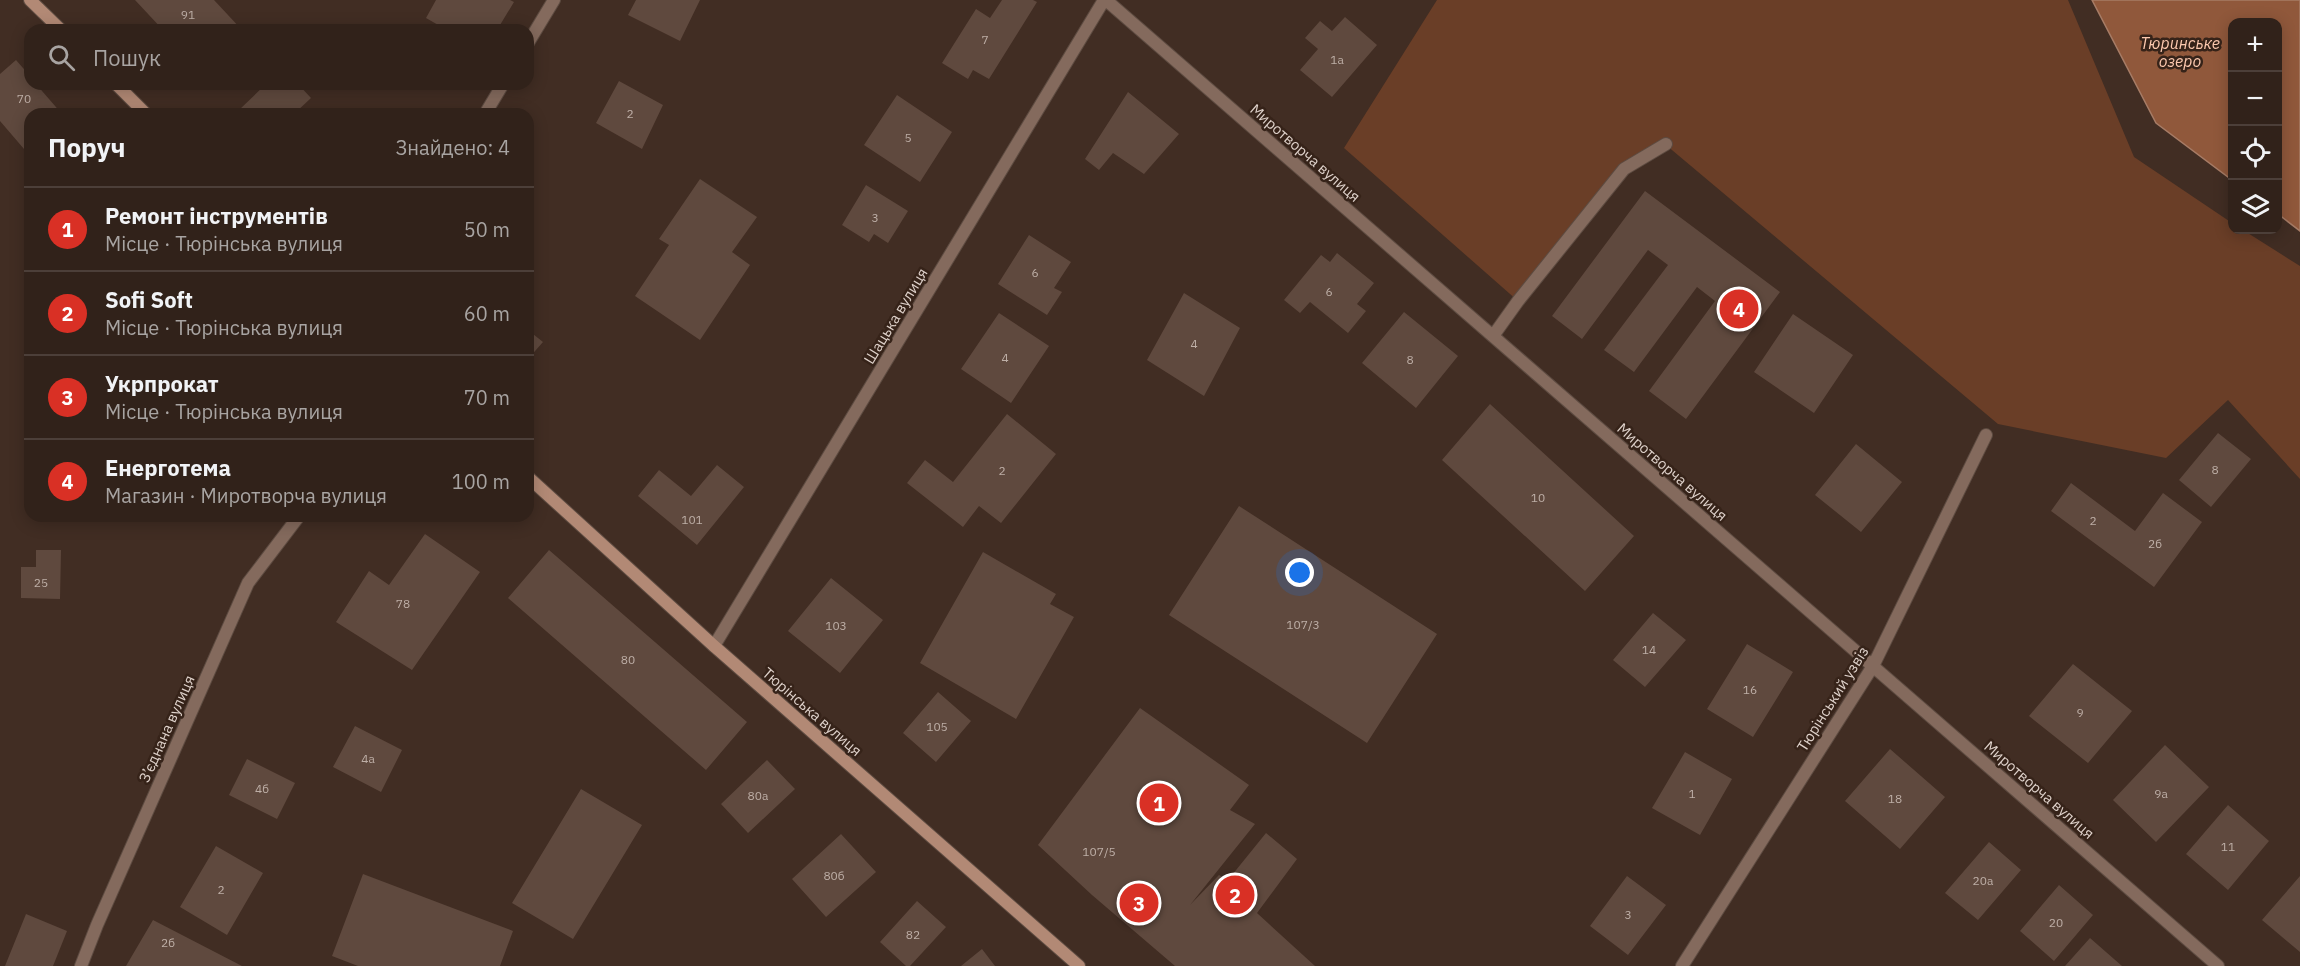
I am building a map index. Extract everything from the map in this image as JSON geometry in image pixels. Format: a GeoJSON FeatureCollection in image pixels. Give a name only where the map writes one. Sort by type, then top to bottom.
{"type":"FeatureCollection","features":[{"type":"Feature","properties":{"kind":"main road"},"geometry":{"type":"LineString","coordinates":[[30,0],[55,24]]}},
{"type":"Feature","properties":{"kind":"main road"},"geometry":{"type":"LineString","coordinates":[[122,90],[140,108]]}},
{"type":"Feature","properties":{"kind":"main road","name":"Тюрінська вулиця"},"geometry":{"type":"LineString","coordinates":[[534,482],[714,646],[1079,966]]}},
{"type":"Feature","properties":{"kind":"street"},"geometry":{"type":"LineString","coordinates":[[534,33],[554,0]]}},
{"type":"Feature","properties":{"kind":"street","name":"Миротворча вулиця"},"geometry":{"type":"LineString","coordinates":[[1105,0],[2218,966]]}},
{"type":"Feature","properties":{"kind":"street","name":"Шацька вулиця"},"geometry":{"type":"LineString","coordinates":[[714,646],[1105,0]]}},
{"type":"Feature","properties":{"kind":"street"},"geometry":{"type":"LineString","coordinates":[[489,108],[499,90]]}},
{"type":"Feature","properties":{"kind":"street"},"geometry":{"type":"LineString","coordinates":[[1493,336],[1518,301],[1624,169],[1666,144]]}},
{"type":"Feature","properties":{"kind":"street","name":"Тюрінський узвіз"},"geometry":{"type":"LineString","coordinates":[[1682,966],[1873,666],[1986,435]]}},
{"type":"Feature","properties":{"kind":"street","name":"З’єднана вулиця"},"geometry":{"type":"LineString","coordinates":[[81,966],[106,903],[248,583],[294,522]]}},
{"type":"Feature","properties":{"kind":"shaded area"},"geometry":{"type":"Polygon","coordinates":[[[1437,0],[2068,0],[2134,157],[2228,220],[2228,234],[2249,234],[2300,266],[2300,479],[2228,400],[2166,458],[1998,424],[1666,145],[1624,169],[1518,301],[1344,148],[1437,0]]]}},
{"type":"Feature","properties":{"kind":"water","name":"Тюринське озеро"},"geometry":{"type":"Polygon","coordinates":[[[2092,0],[2300,0],[2300,231],[2282,217],[2282,18],[2228,18],[2228,177],[2156,123],[2092,0]]]}},
{"type":"Feature","properties":{"kind":"building"},"geometry":{"type":"Polygon","coordinates":[[[135,0],[214,0],[236,24],[157,24],[135,0]]]}},
{"type":"Feature","properties":{"kind":"building"},"geometry":{"type":"Polygon","coordinates":[[[436,0],[510,0],[514,2],[501,24],[436,24],[426,18],[436,0]]]}},
{"type":"Feature","properties":{"kind":"building"},"geometry":{"type":"Polygon","coordinates":[[[636,0],[700,0],[680,41],[628,15],[636,0]]]}},
{"type":"Feature","properties":{"kind":"building"},"geometry":{"type":"Polygon","coordinates":[[[1002,0],[1037,2],[989,79],[973,70],[968,79],[942,63],[976,9],[990,18],[1002,0]]]}},
{"type":"Feature","properties":{"kind":"building"},"geometry":{"type":"Polygon","coordinates":[[[1345,17],[1377,45],[1332,97],[1300,70],[1318,49],[1305,38],[1320,21],[1332,31],[1345,17]]]}},
{"type":"Feature","properties":{"kind":"building"},"geometry":{"type":"Polygon","coordinates":[[[16,60],[24,69],[24,90],[41,90],[57,108],[24,108],[24,149],[0,121],[0,74],[16,60]]]}},
{"type":"Feature","properties":{"kind":"building"},"geometry":{"type":"Polygon","coordinates":[[[619,81],[663,105],[642,149],[596,123],[619,81]]]}},
{"type":"Feature","properties":{"kind":"building"},"geometry":{"type":"Polygon","coordinates":[[[260,90],[304,90],[311,98],[300,108],[241,108],[260,90]]]}},
{"type":"Feature","properties":{"kind":"building"},"geometry":{"type":"Polygon","coordinates":[[[1128,92],[1179,134],[1144,174],[1113,153],[1099,170],[1085,159],[1128,92]]]}},
{"type":"Feature","properties":{"kind":"building"},"geometry":{"type":"Polygon","coordinates":[[[897,95],[952,132],[920,182],[864,145],[897,95]]]}},
{"type":"Feature","properties":{"kind":"building"},"geometry":{"type":"Polygon","coordinates":[[[700,179],[757,217],[732,252],[750,265],[700,340],[635,296],[669,245],[659,239],[700,179]]]}},
{"type":"Feature","properties":{"kind":"building"},"geometry":{"type":"Polygon","coordinates":[[[866,185],[908,211],[888,243],[874,234],[869,242],[842,225],[866,185]]]}},
{"type":"Feature","properties":{"kind":"building"},"geometry":{"type":"Polygon","coordinates":[[[1645,191],[1780,292],[1686,419],[1649,391],[1715,301],[1697,287],[1634,372],[1604,350],[1668,265],[1648,250],[1582,339],[1552,316],[1645,191]]]}},
{"type":"Feature","properties":{"kind":"building"},"geometry":{"type":"Polygon","coordinates":[[[1029,235],[1071,262],[1054,288],[1062,292],[1047,315],[998,284],[1029,235]]]}},
{"type":"Feature","properties":{"kind":"building"},"geometry":{"type":"Polygon","coordinates":[[[1337,253],[1374,283],[1357,304],[1366,311],[1348,333],[1310,302],[1300,313],[1284,300],[1321,255],[1330,262],[1337,253]]]}},
{"type":"Feature","properties":{"kind":"building"},"geometry":{"type":"Polygon","coordinates":[[[1184,293],[1240,328],[1204,396],[1147,360],[1184,293]]]}},
{"type":"Feature","properties":{"kind":"building"},"geometry":{"type":"Polygon","coordinates":[[[1404,312],[1458,356],[1416,408],[1362,363],[1404,312]]]}},
{"type":"Feature","properties":{"kind":"building"},"geometry":{"type":"Polygon","coordinates":[[[999,313],[1049,346],[1011,403],[961,369],[999,313]]]}},
{"type":"Feature","properties":{"kind":"building"},"geometry":{"type":"Polygon","coordinates":[[[1793,314],[1853,355],[1814,413],[1754,372],[1793,314]]]}},
{"type":"Feature","properties":{"kind":"building"},"geometry":{"type":"Polygon","coordinates":[[[534,335],[543,342],[534,352],[534,335]]]}},
{"type":"Feature","properties":{"kind":"building"},"geometry":{"type":"Polygon","coordinates":[[[1490,404],[1634,536],[1585,591],[1442,460],[1490,404]]]}},
{"type":"Feature","properties":{"kind":"building"},"geometry":{"type":"Polygon","coordinates":[[[1007,414],[1056,454],[1001,523],[979,506],[963,527],[907,483],[925,460],[953,482],[1007,414]]]}},
{"type":"Feature","properties":{"kind":"building"},"geometry":{"type":"Polygon","coordinates":[[[2218,433],[2251,459],[2211,507],[2179,480],[2218,433]]]}},
{"type":"Feature","properties":{"kind":"building"},"geometry":{"type":"Polygon","coordinates":[[[1856,444],[1902,482],[1861,532],[1815,495],[1856,444]]]}},
{"type":"Feature","properties":{"kind":"building"},"geometry":{"type":"Polygon","coordinates":[[[717,465],[744,487],[697,545],[638,496],[659,470],[691,496],[717,465]]]}},
{"type":"Feature","properties":{"kind":"building"},"geometry":{"type":"Polygon","coordinates":[[[2071,483],[2135,531],[2163,493],[2202,522],[2154,587],[2051,511],[2071,483]]]}},
{"type":"Feature","properties":{"kind":"building"},"geometry":{"type":"Polygon","coordinates":[[[1239,506],[1437,634],[1367,743],[1169,615],[1239,506]]]}},
{"type":"Feature","properties":{"kind":"building"},"geometry":{"type":"Polygon","coordinates":[[[425,534],[480,572],[412,670],[336,622],[369,571],[389,585],[425,534]]]}},
{"type":"Feature","properties":{"kind":"building"},"geometry":{"type":"Polygon","coordinates":[[[36,550],[61,550],[60,599],[21,598],[21,567],[36,567],[36,550]]]}},
{"type":"Feature","properties":{"kind":"building"},"geometry":{"type":"Polygon","coordinates":[[[549,550],[747,722],[706,770],[508,598],[549,550]]]}},
{"type":"Feature","properties":{"kind":"building"},"geometry":{"type":"Polygon","coordinates":[[[983,552],[1056,594],[1050,604],[1074,617],[1016,719],[920,663],[983,552]]]}},
{"type":"Feature","properties":{"kind":"building"},"geometry":{"type":"Polygon","coordinates":[[[831,578],[883,620],[840,673],[788,631],[831,578]]]}},
{"type":"Feature","properties":{"kind":"building"},"geometry":{"type":"Polygon","coordinates":[[[1653,613],[1686,640],[1645,687],[1613,660],[1653,613]]]}},
{"type":"Feature","properties":{"kind":"building"},"geometry":{"type":"Polygon","coordinates":[[[1747,644],[1793,672],[1753,737],[1707,709],[1747,644]]]}},
{"type":"Feature","properties":{"kind":"building"},"geometry":{"type":"Polygon","coordinates":[[[2073,664],[2132,711],[2088,763],[2029,716],[2073,664]]]}},
{"type":"Feature","properties":{"kind":"building"},"geometry":{"type":"Polygon","coordinates":[[[938,692],[971,721],[936,762],[903,733],[938,692]]]}},
{"type":"Feature","properties":{"kind":"building"},"geometry":{"type":"Polygon","coordinates":[[[1140,708],[1249,785],[1230,810],[1255,824],[1190,905],[1219,875],[1228,880],[1266,833],[1297,859],[1257,913],[1315,966],[1175,966],[1038,845],[1140,708]]]}},
{"type":"Feature","properties":{"kind":"building"},"geometry":{"type":"Polygon","coordinates":[[[355,726],[402,750],[381,792],[333,767],[355,726]]]}},
{"type":"Feature","properties":{"kind":"building"},"geometry":{"type":"Polygon","coordinates":[[[2165,745],[2209,787],[2156,842],[2113,800],[2165,745]]]}},
{"type":"Feature","properties":{"kind":"building"},"geometry":{"type":"Polygon","coordinates":[[[1890,749],[1945,797],[1900,849],[1845,801],[1890,749]]]}},
{"type":"Feature","properties":{"kind":"building"},"geometry":{"type":"Polygon","coordinates":[[[1685,752],[1732,779],[1700,835],[1652,808],[1685,752]]]}},
{"type":"Feature","properties":{"kind":"building"},"geometry":{"type":"Polygon","coordinates":[[[247,759],[295,783],[277,819],[229,795],[247,759]]]}},
{"type":"Feature","properties":{"kind":"building"},"geometry":{"type":"Polygon","coordinates":[[[767,760],[795,789],[748,833],[721,804],[767,760]]]}},
{"type":"Feature","properties":{"kind":"building"},"geometry":{"type":"Polygon","coordinates":[[[581,789],[642,825],[573,939],[512,903],[581,789]]]}},
{"type":"Feature","properties":{"kind":"building"},"geometry":{"type":"Polygon","coordinates":[[[2228,805],[2269,841],[2228,890],[2186,854],[2228,805]]]}},
{"type":"Feature","properties":{"kind":"building"},"geometry":{"type":"Polygon","coordinates":[[[841,834],[876,872],[826,917],[792,879],[841,834]]]}},
{"type":"Feature","properties":{"kind":"building"},"geometry":{"type":"Polygon","coordinates":[[[1989,842],[2021,870],[1978,920],[1945,893],[1989,842]]]}},
{"type":"Feature","properties":{"kind":"building"},"geometry":{"type":"Polygon","coordinates":[[[216,846],[263,873],[227,935],[180,907],[216,846]]]}},
{"type":"Feature","properties":{"kind":"building"},"geometry":{"type":"Polygon","coordinates":[[[363,874],[513,931],[500,966],[358,966],[332,956],[363,874]]]}},
{"type":"Feature","properties":{"kind":"building"},"geometry":{"type":"Polygon","coordinates":[[[1627,876],[1666,905],[1628,955],[1590,926],[1627,876]]]}},
{"type":"Feature","properties":{"kind":"building"},"geometry":{"type":"Polygon","coordinates":[[[2300,876],[2300,952],[2262,920],[2300,876]]]}},
{"type":"Feature","properties":{"kind":"building"},"geometry":{"type":"Polygon","coordinates":[[[2059,885],[2093,915],[2054,961],[2020,931],[2059,885]]]}},
{"type":"Feature","properties":{"kind":"building"},"geometry":{"type":"Polygon","coordinates":[[[917,901],[946,927],[910,966],[906,966],[880,942],[917,901]]]}},
{"type":"Feature","properties":{"kind":"building"},"geometry":{"type":"Polygon","coordinates":[[[26,914],[67,931],[53,966],[5,966],[26,914]]]}},
{"type":"Feature","properties":{"kind":"building"},"geometry":{"type":"Polygon","coordinates":[[[153,920],[242,966],[126,966],[153,920]]]}},
{"type":"Feature","properties":{"kind":"building"},"geometry":{"type":"Polygon","coordinates":[[[2090,938],[2122,966],[2065,966],[2090,938]]]}},
{"type":"Feature","properties":{"kind":"building"},"geometry":{"type":"Polygon","coordinates":[[[982,949],[995,966],[961,966],[982,949]]]}},
{"type":"Feature","properties":{"kind":"place","name":"Енерготема"},"geometry":{"type":"Point","coordinates":[1739,309]}},
{"type":"Feature","properties":{"kind":"place","name":"Ремонт інструментів"},"geometry":{"type":"Point","coordinates":[1159,803]}},
{"type":"Feature","properties":{"kind":"place","name":"Sofi Soft"},"geometry":{"type":"Point","coordinates":[1235,895]}},
{"type":"Feature","properties":{"kind":"place","name":"Укрпрокат"},"geometry":{"type":"Point","coordinates":[1139,903]}}]}
